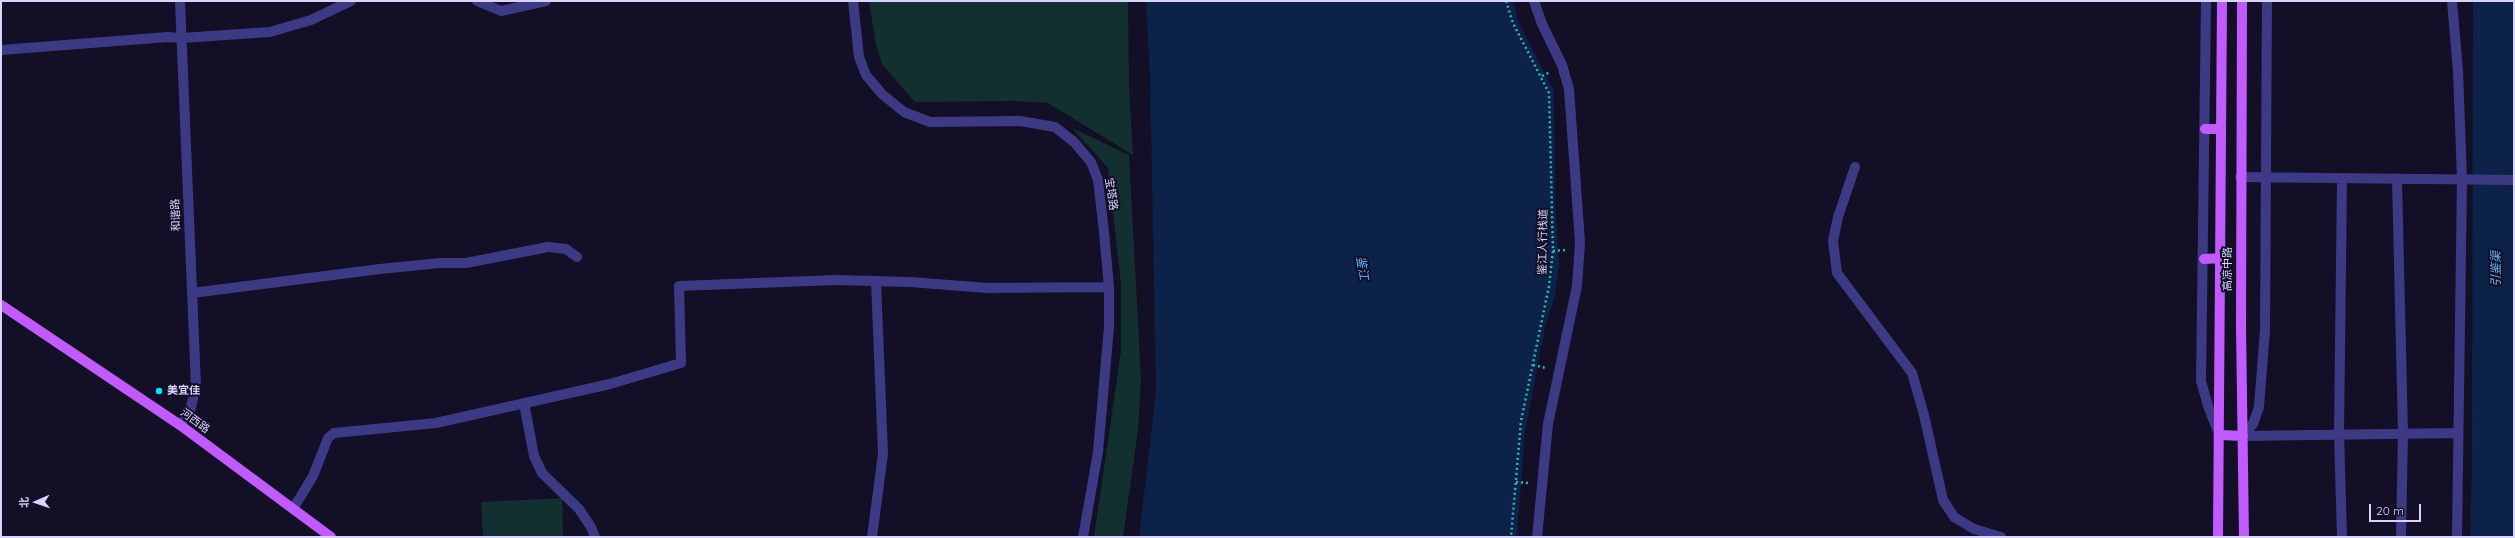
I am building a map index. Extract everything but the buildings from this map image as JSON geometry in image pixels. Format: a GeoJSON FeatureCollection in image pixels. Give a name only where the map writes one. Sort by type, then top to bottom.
{"type":"FeatureCollection","features":[{"type":"Feature","properties":{"kind":"main road","name":"高凉中路"},"geometry":{"type":"LineString","coordinates":[[2218,537],[2220,435],[2222,1]]}},
{"type":"Feature","properties":{"kind":"main road","name":"高凉中路"},"geometry":{"type":"LineString","coordinates":[[2242,1],[2240,178],[2244,537]]}},
{"type":"Feature","properties":{"kind":"main road"},"geometry":{"type":"LineString","coordinates":[[2205,129],[2221,129]]}},
{"type":"Feature","properties":{"kind":"main road"},"geometry":{"type":"LineString","coordinates":[[2204,259],[2220,258]]}},
{"type":"Feature","properties":{"kind":"main road","name":"河西路"},"geometry":{"type":"LineString","coordinates":[[1,305],[180,425],[293,509],[325,535]]}},
{"type":"Feature","properties":{"kind":"main road"},"geometry":{"type":"LineString","coordinates":[[2220,435],[2243,436]]}},
{"type":"Feature","properties":{"kind":"street","name":"和谐路"},"geometry":{"type":"LineString","coordinates":[[180,1],[196,386],[190,411],[180,425]]}},
{"type":"Feature","properties":{"kind":"street"},"geometry":{"type":"LineString","coordinates":[[1,50],[168,36],[182,38],[270,32],[292,27],[351,1]]}},
{"type":"Feature","properties":{"kind":"street"},"geometry":{"type":"LineString","coordinates":[[477,1],[501,11],[546,1]]}},
{"type":"Feature","properties":{"kind":"street","name":"宝塔路"},"geometry":{"type":"LineString","coordinates":[[853,1],[859,57],[866,75],[882,94],[904,112],[930,122],[1020,121],[1055,127],[1074,142],[1091,162],[1098,180],[1109,287],[1107,363],[1098,452],[1082,537]]}},
{"type":"Feature","properties":{"kind":"street"},"geometry":{"type":"LineString","coordinates":[[1534,1],[1542,24],[1562,65],[1569,89],[1580,242],[1576,286],[1548,424],[1537,537]]}},
{"type":"Feature","properties":{"kind":"street"},"geometry":{"type":"LineString","coordinates":[[2206,1],[2204,259],[2201,381],[2208,406],[2220,435]]}},
{"type":"Feature","properties":{"kind":"street"},"geometry":{"type":"LineString","coordinates":[[2243,436],[2253,424],[2259,400],[2265,330],[2267,1]]}},
{"type":"Feature","properties":{"kind":"street"},"geometry":{"type":"LineString","coordinates":[[2452,1],[2466,179],[2457,432],[2457,537]]}},
{"type":"Feature","properties":{"kind":"street"},"geometry":{"type":"LineString","coordinates":[[1855,167],[1838,217],[1833,241],[1837,273],[1912,373],[1924,414],[1943,500],[1954,517],[1974,529],[2001,537]]}},
{"type":"Feature","properties":{"kind":"street"},"geometry":{"type":"LineString","coordinates":[[2240,178],[2514,180]]}},
{"type":"Feature","properties":{"kind":"street"},"geometry":{"type":"LineString","coordinates":[[2342,178],[2339,434],[2342,537]]}},
{"type":"Feature","properties":{"kind":"street"},"geometry":{"type":"LineString","coordinates":[[2397,179],[2402,433],[2401,537]]}},
{"type":"Feature","properties":{"kind":"street"},"geometry":{"type":"LineString","coordinates":[[192,293],[380,269],[440,263],[466,263],[548,247],[566,250],[577,257]]}},
{"type":"Feature","properties":{"kind":"street"},"geometry":{"type":"LineString","coordinates":[[293,509],[313,476],[328,438],[334,433],[436,423],[610,384],[681,363],[679,286],[836,280],[995,288],[1109,287]]}},
{"type":"Feature","properties":{"kind":"street"},"geometry":{"type":"LineString","coordinates":[[872,537],[883,454],[876,281]]}},
{"type":"Feature","properties":{"kind":"street"},"geometry":{"type":"LineString","coordinates":[[524,403],[534,456],[542,473],[579,509],[591,527],[595,537]]}},
{"type":"Feature","properties":{"kind":"street"},"geometry":{"type":"LineString","coordinates":[[2243,436],[2457,432]]}},
{"type":"Feature","properties":{"kind":"path","name":"鉴江人行栈道"},"geometry":{"type":"LineString","coordinates":[[1506,1],[1513,23],[1549,93],[1553,251],[1550,286],[1521,421],[1511,537]]}},
{"type":"Feature","properties":{"kind":"green space"},"geometry":{"type":"Polygon","coordinates":[[[869,1],[1128,1],[1129,87],[1133,155],[1048,103],[1016,101],[915,102],[882,64],[876,45],[869,1]]]}},
{"type":"Feature","properties":{"kind":"green space"},"geometry":{"type":"Polygon","coordinates":[[[1072,128],[1129,155],[1141,379],[1138,430],[1123,537],[1094,537],[1121,351],[1121,284],[1108,168],[1072,128]]]}},
{"type":"Feature","properties":{"kind":"green space"},"geometry":{"type":"Polygon","coordinates":[[[562,498],[563,537],[483,537],[481,502],[562,498]]]}},
{"type":"Feature","properties":{"kind":"water","name":"鉴江"},"geometry":{"type":"Polygon","coordinates":[[[1146,1],[1513,1],[1518,21],[1554,91],[1555,196],[1559,263],[1555,295],[1545,327],[1525,432],[1517,537],[1139,537],[1156,391],[1150,78],[1146,1]]]}},
{"type":"Feature","properties":{"kind":"water","name":"引鉴渠"},"geometry":{"type":"Polygon","coordinates":[[[2473,1],[2514,1],[2514,537],[2470,537],[2472,462],[2473,1]]]}},
{"type":"Feature","properties":{"kind":"place","name":"美宜佳"},"geometry":{"type":"Point","coordinates":[159,391]}}]}
